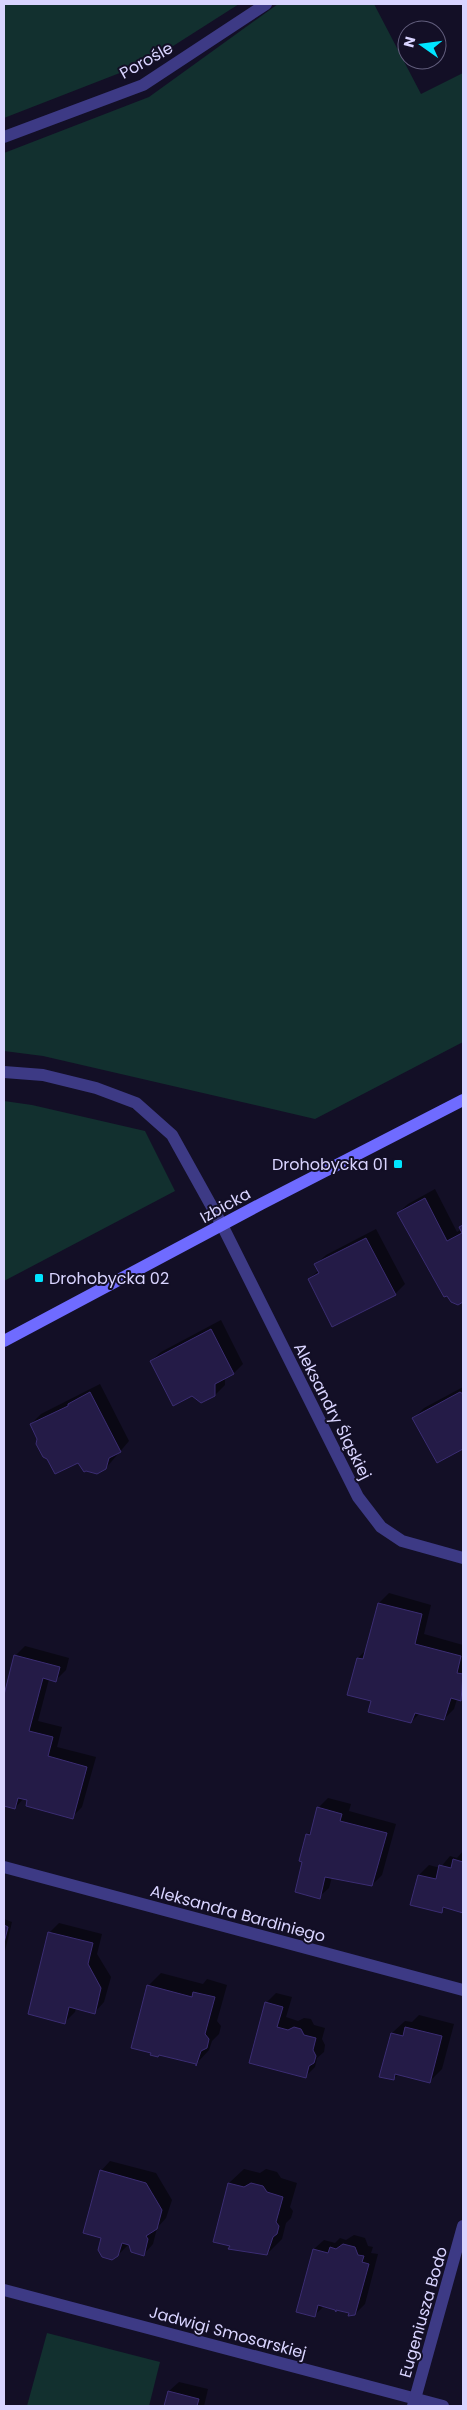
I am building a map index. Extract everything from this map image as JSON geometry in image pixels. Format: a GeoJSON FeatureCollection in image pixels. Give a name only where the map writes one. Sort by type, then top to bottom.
{"type":"FeatureCollection","features":[{"type":"Feature","properties":{"kind":"street","name":"Porośle"},"geometry":{"type":"LineString","coordinates":[[4,137],[143,85],[266,4]]}},
{"type":"Feature","properties":{"kind":"street","name":"Aleksandry Śląskiej"},"geometry":{"type":"LineString","coordinates":[[4,1072],[43,1075],[96,1088],[136,1103],[172,1135],[222,1225],[358,1497],[381,1527],[402,1541],[463,1558]]}},
{"type":"Feature","properties":{"kind":"street","name":"Izbicka"},"geometry":{"type":"LineString","coordinates":[[4,1341],[463,1100]]}},
{"type":"Feature","properties":{"kind":"street","name":"Aleksandra Bardiniego"},"geometry":{"type":"LineString","coordinates":[[4,1867],[463,1990]]}},
{"type":"Feature","properties":{"kind":"street","name":"Eugeniusza Bodo"},"geometry":{"type":"LineString","coordinates":[[414,2402],[463,2226]]}},
{"type":"Feature","properties":{"kind":"street","name":"Jadwigi Smosarskiej"},"geometry":{"type":"LineString","coordinates":[[4,2290],[414,2402],[443,2406]]}},
{"type":"Feature","properties":{"kind":"green space"},"geometry":{"type":"Polygon","coordinates":[[[4,4],[239,4],[148,62],[4,118],[4,4]]]}},
{"type":"Feature","properties":{"kind":"green space"},"geometry":{"type":"Polygon","coordinates":[[[278,4],[374,4],[397,48],[397,70],[408,70],[421,94],[463,73],[463,1042],[315,1119],[43,1056],[4,1051],[4,153],[149,97],[278,4]]]}},
{"type":"Feature","properties":{"kind":"green space"},"geometry":{"type":"Polygon","coordinates":[[[4,1101],[32,1105],[145,1131],[175,1191],[4,1281],[4,1101]]]}},
{"type":"Feature","properties":{"kind":"green space"},"geometry":{"type":"Polygon","coordinates":[[[47,2333],[160,2362],[149,2406],[27,2406],[47,2333]]]}},
{"type":"Feature","properties":{"kind":"building"},"geometry":{"type":"Polygon","coordinates":[[[425,1198],[447,1241],[462,1233],[459,1227],[463,1225],[463,1302],[458,1305],[451,1302],[447,1296],[444,1297],[397,1213],[425,1198]]]}},
{"type":"Feature","properties":{"kind":"building"},"geometry":{"type":"Polygon","coordinates":[[[366,1238],[396,1295],[332,1327],[308,1279],[319,1273],[314,1264],[366,1238]]]}},
{"type":"Feature","properties":{"kind":"building"},"geometry":{"type":"Polygon","coordinates":[[[211,1329],[234,1374],[215,1384],[215,1396],[201,1403],[192,1396],[173,1406],[150,1361],[211,1329]]]}},
{"type":"Feature","properties":{"kind":"building"},"geometry":{"type":"Polygon","coordinates":[[[90,1392],[121,1452],[109,1458],[106,1469],[97,1474],[84,1472],[78,1463],[55,1474],[36,1444],[37,1439],[30,1424],[68,1406],[68,1404],[90,1392]]]}},
{"type":"Feature","properties":{"kind":"building"},"geometry":{"type":"Polygon","coordinates":[[[460,1392],[463,1394],[463,1449],[437,1463],[412,1418],[460,1392]]]}},
{"type":"Feature","properties":{"kind":"building"},"geometry":{"type":"Polygon","coordinates":[[[378,1603],[422,1614],[415,1644],[461,1656],[457,1673],[463,1674],[461,1701],[451,1698],[444,1720],[415,1713],[411,1723],[368,1712],[371,1701],[347,1695],[357,1658],[363,1659],[378,1603]]]}},
{"type":"Feature","properties":{"kind":"building"},"geometry":{"type":"Polygon","coordinates":[[[14,1655],[60,1667],[56,1682],[43,1678],[29,1731],[53,1737],[48,1756],[87,1767],[73,1819],[26,1806],[27,1800],[18,1798],[15,1809],[4,1806],[4,1695],[14,1655]]]}},
{"type":"Feature","properties":{"kind":"building"},"geometry":{"type":"Polygon","coordinates":[[[317,1807],[342,1814],[340,1821],[387,1833],[372,1886],[325,1877],[320,1899],[295,1892],[302,1862],[299,1861],[306,1834],[310,1835],[317,1807]]]}},
{"type":"Feature","properties":{"kind":"building"},"geometry":{"type":"Polygon","coordinates":[[[453,1859],[463,1862],[463,1913],[443,1907],[442,1913],[410,1905],[418,1875],[436,1879],[439,1865],[451,1868],[453,1859]]]}},
{"type":"Feature","properties":{"kind":"building"},"geometry":{"type":"Polygon","coordinates":[[[4,1925],[8,1927],[4,1943],[4,1925]]]}},
{"type":"Feature","properties":{"kind":"building"},"geometry":{"type":"Polygon","coordinates":[[[48,1932],[93,1943],[88,1964],[101,1988],[95,2014],[69,2007],[65,2024],[28,2014],[48,1932]]]}},
{"type":"Feature","properties":{"kind":"building"},"geometry":{"type":"Polygon","coordinates":[[[147,1985],[192,1997],[193,1992],[215,1997],[205,2034],[209,2039],[207,2048],[201,2051],[196,2066],[196,2064],[159,2055],[158,2057],[150,2055],[151,2053],[131,2048],[147,1985]]]}},
{"type":"Feature","properties":{"kind":"building"},"geometry":{"type":"Polygon","coordinates":[[[265,2002],[283,2007],[277,2027],[288,2030],[294,2027],[301,2029],[304,2035],[316,2038],[313,2050],[316,2056],[314,2063],[309,2066],[306,2078],[249,2063],[265,2002]]]}},
{"type":"Feature","properties":{"kind":"building"},"geometry":{"type":"Polygon","coordinates":[[[405,2027],[442,2036],[430,2083],[395,2074],[394,2080],[379,2077],[391,2033],[403,2036],[405,2027]]]}},
{"type":"Feature","properties":{"kind":"building"},"geometry":{"type":"Polygon","coordinates":[[[100,2170],[146,2183],[162,2210],[157,2229],[146,2236],[148,2239],[144,2256],[131,2252],[129,2245],[122,2243],[118,2256],[112,2260],[102,2257],[98,2250],[101,2238],[83,2233],[100,2170]]]}},
{"type":"Feature","properties":{"kind":"building"},"geometry":{"type":"Polygon","coordinates":[[[228,2183],[244,2187],[251,2183],[263,2186],[267,2192],[283,2197],[276,2222],[279,2226],[277,2234],[273,2237],[267,2255],[228,2249],[230,2246],[213,2242],[228,2183]]]}},
{"type":"Feature","properties":{"kind":"building"},"geometry":{"type":"Polygon","coordinates":[[[343,2244],[355,2247],[358,2255],[364,2256],[362,2262],[369,2264],[355,2315],[348,2316],[349,2313],[336,2310],[336,2312],[335,2310],[318,2305],[315,2317],[296,2312],[313,2249],[328,2253],[330,2247],[336,2249],[343,2244]]]}},
{"type":"Feature","properties":{"kind":"building"},"geometry":{"type":"Polygon","coordinates":[[[168,2391],[199,2399],[197,2406],[164,2406],[168,2391]]]}},
{"type":"Feature","properties":{"kind":"place","name":"Drohobycka 01"},"geometry":{"type":"Point","coordinates":[398,1164]}},
{"type":"Feature","properties":{"kind":"place","name":"Drohobycka 02"},"geometry":{"type":"Point","coordinates":[39,1278]}}]}
